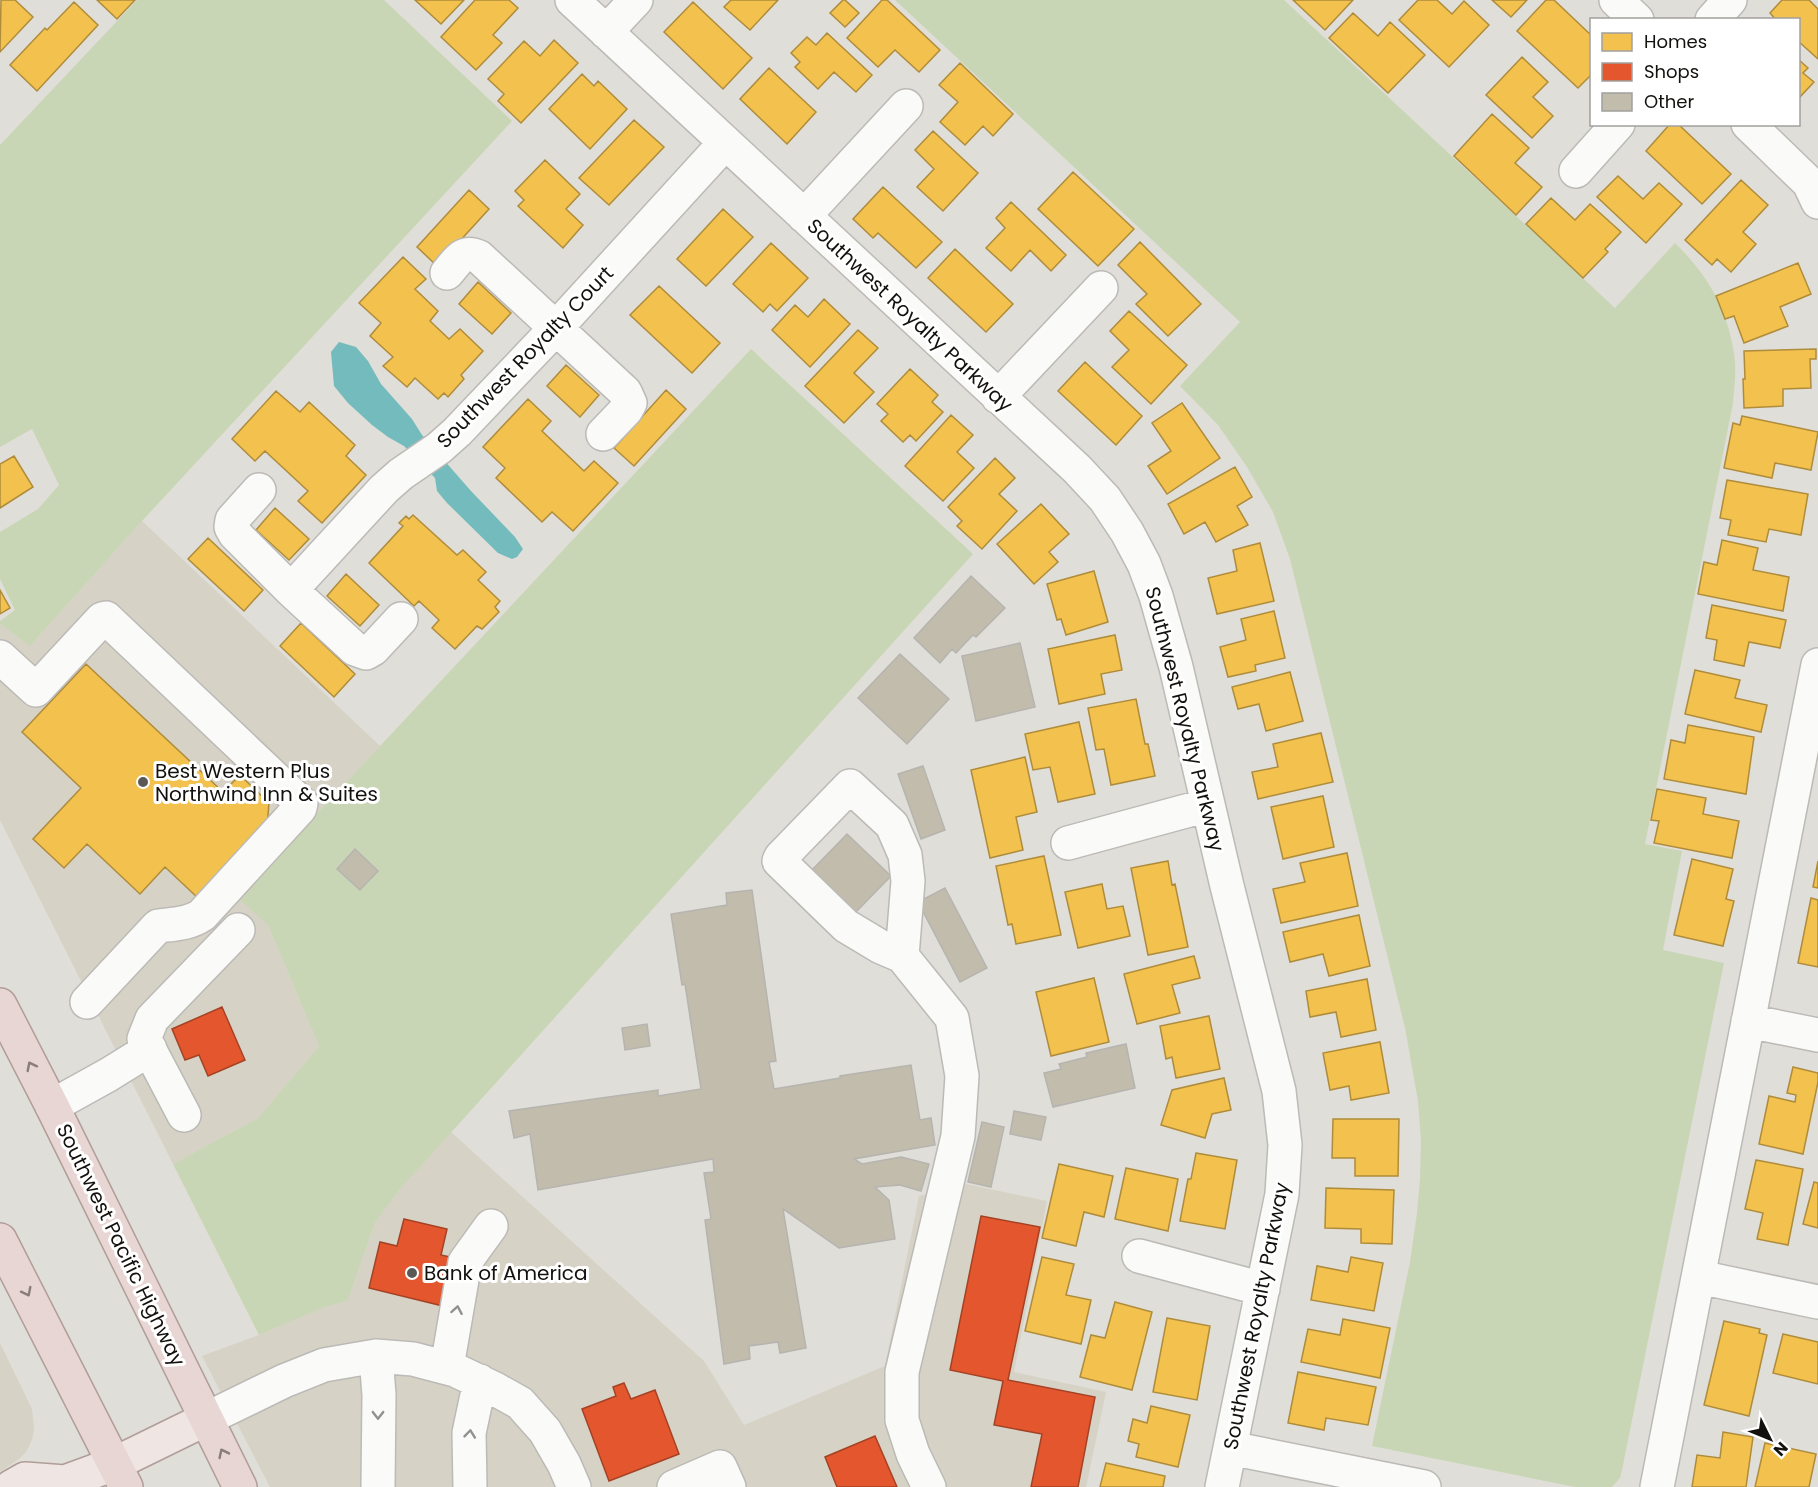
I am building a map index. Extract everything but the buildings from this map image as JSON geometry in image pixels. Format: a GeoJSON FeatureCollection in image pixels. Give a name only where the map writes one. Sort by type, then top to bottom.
{"type":"FeatureCollection","features":[{"type":"Feature","properties":{"kind":"highway","name":"Southwest Pacific Highway"},"geometry":{"type":"LineString","coordinates":[[0,1005],[240,1487]]}},
{"type":"Feature","properties":{"kind":"highway"},"geometry":{"type":"LineString","coordinates":[[0,1240],[120,1475]]}},
{"type":"Feature","properties":{"kind":"main road"},"geometry":{"type":"LineString","coordinates":[[11,1487],[25,1479],[63,1484],[120,1475],[206,1419]]}},
{"type":"Feature","properties":{"kind":"street","name":"Southwest Royalty Parkway"},"geometry":{"type":"LineString","coordinates":[[572,0],[1077,469],[1105,499],[1127,531],[1144,564],[1156,596],[1176,667],[1280,1091],[1285,1145],[1282,1194],[1222,1487]]}},
{"type":"Feature","properties":{"kind":"street"},"geometry":{"type":"LineString","coordinates":[[606,32],[636,0]]}},
{"type":"Feature","properties":{"kind":"street"},"geometry":{"type":"LineString","coordinates":[[1616,0],[1635,18]]}},
{"type":"Feature","properties":{"kind":"street"},"geometry":{"type":"LineString","coordinates":[[1714,18],[1730,0]]}},
{"type":"Feature","properties":{"kind":"street"},"geometry":{"type":"LineString","coordinates":[[804,216],[906,106]]}},
{"type":"Feature","properties":{"kind":"street"},"geometry":{"type":"LineString","coordinates":[[1576,171],[1616,126]]}},
{"type":"Feature","properties":{"kind":"street"},"geometry":{"type":"LineString","coordinates":[[1750,126],[1809,183],[1818,202]]}},
{"type":"Feature","properties":{"kind":"street","name":"Southwest Royalty Court"},"geometry":{"type":"LineString","coordinates":[[291,590],[384,489],[457,432],[556,328],[725,143]]}},
{"type":"Feature","properties":{"kind":"street"},"geometry":{"type":"LineString","coordinates":[[447,273],[464,255],[471,253],[478,257],[625,392],[630,403],[603,434]]}},
{"type":"Feature","properties":{"kind":"street"},"geometry":{"type":"LineString","coordinates":[[998,397],[1101,288]]}},
{"type":"Feature","properties":{"kind":"street"},"geometry":{"type":"LineString","coordinates":[[259,490],[232,520],[231,527],[235,534],[355,649],[366,653],[373,649],[400,619]]}},
{"type":"Feature","properties":{"kind":"street"},"geometry":{"type":"LineString","coordinates":[[0,657],[36,690],[102,619],[106,618],[301,803],[300,808],[202,915],[175,925],[158,926],[87,1002]]}},
{"type":"Feature","properties":{"kind":"street"},"geometry":{"type":"LineString","coordinates":[[1657,1487],[1748,1021],[1809,754],[1818,665]]}},
{"type":"Feature","properties":{"kind":"street"},"geometry":{"type":"LineString","coordinates":[[902,956],[909,881],[905,855],[892,825],[850,786],[779,861],[846,926],[881,947],[902,956],[952,1018],[962,1076],[958,1136],[902,1372],[902,1420],[929,1487]]}},
{"type":"Feature","properties":{"kind":"street"},"geometry":{"type":"LineString","coordinates":[[1068,843],[1208,805]]}},
{"type":"Feature","properties":{"kind":"street"},"geometry":{"type":"LineString","coordinates":[[184,1115],[144,1040],[152,1019],[238,930]]}},
{"type":"Feature","properties":{"kind":"street"},"geometry":{"type":"LineString","coordinates":[[1748,1021],[1818,1035]]}},
{"type":"Feature","properties":{"kind":"street"},"geometry":{"type":"LineString","coordinates":[[52,1106],[150,1049]]}},
{"type":"Feature","properties":{"kind":"street"},"geometry":{"type":"LineString","coordinates":[[447,1367],[465,1262],[491,1226]]}},
{"type":"Feature","properties":{"kind":"street"},"geometry":{"type":"LineString","coordinates":[[1139,1256],[1263,1288]]}},
{"type":"Feature","properties":{"kind":"street"},"geometry":{"type":"LineString","coordinates":[[1699,1277],[1818,1302]]}},
{"type":"Feature","properties":{"kind":"street"},"geometry":{"type":"LineString","coordinates":[[376,1356],[378,1487]]}},
{"type":"Feature","properties":{"kind":"street"},"geometry":{"type":"LineString","coordinates":[[206,1419],[284,1381],[324,1365],[376,1356],[413,1359],[447,1367],[480,1381],[520,1403],[546,1431],[574,1487]]}},
{"type":"Feature","properties":{"kind":"street"},"geometry":{"type":"LineString","coordinates":[[470,1487],[469,1433],[480,1381]]}},
{"type":"Feature","properties":{"kind":"street"},"geometry":{"type":"LineString","coordinates":[[1230,1448],[1424,1487]]}},
{"type":"Feature","properties":{"kind":"street"},"geometry":{"type":"LineString","coordinates":[[674,1487],[720,1467],[729,1487]]}},
{"type":"Feature","properties":{"kind":"shaded area"},"geometry":{"type":"Polygon","coordinates":[[[142,521],[380,746],[239,897],[268,925],[319,1046],[258,1118],[173,1164],[0,820],[0,624],[30,646],[142,521]]]}},
{"type":"Feature","properties":{"kind":"shaded area"},"geometry":{"type":"Polygon","coordinates":[[[451,1132],[704,1361],[744,1425],[885,1366],[919,1196],[966,1184],[1047,1201],[1014,1372],[1106,1392],[1086,1487],[270,1487],[202,1356],[348,1300],[375,1223],[401,1188],[451,1132]]]}},
{"type":"Feature","properties":{"kind":"shaded area"},"geometry":{"type":"Polygon","coordinates":[[[0,1343],[32,1409],[34,1429],[26,1452],[0,1472],[0,1343]]]}},
{"type":"Feature","properties":{"kind":"green space"},"geometry":{"type":"Polygon","coordinates":[[[137,0],[384,0],[512,121],[142,521],[30,646],[0,624],[0,621],[15,610],[0,579],[0,532],[38,509],[59,485],[32,429],[0,447],[0,145],[137,0]]]}},
{"type":"Feature","properties":{"kind":"green space"},"geometry":{"type":"Polygon","coordinates":[[[895,0],[1284,0],[1615,308],[1675,243],[1698,269],[1716,296],[1728,326],[1735,361],[1733,403],[1645,844],[1682,851],[1663,950],[1724,963],[1622,1470],[1620,1478],[1612,1487],[1575,1487],[1372,1446],[1410,1262],[1417,1213],[1421,1141],[1418,1101],[1405,1028],[1290,559],[1273,512],[1247,467],[1218,425],[1180,386],[1240,322],[895,0]]]}},
{"type":"Feature","properties":{"kind":"green space"},"geometry":{"type":"Polygon","coordinates":[[[751,349],[973,554],[401,1188],[375,1223],[348,1300],[320,1309],[259,1335],[173,1164],[258,1118],[319,1046],[268,925],[238,898],[751,349]]]}},
{"type":"Feature","properties":{"kind":"water"},"geometry":{"type":"Polygon","coordinates":[[[339,342],[356,347],[368,361],[381,384],[412,419],[422,435],[515,537],[523,549],[517,557],[512,559],[498,553],[447,503],[437,491],[435,478],[404,446],[372,425],[348,403],[334,386],[331,352],[339,342]]]}},
{"type":"Feature","properties":{"kind":"place","name":"Best Western Plus Northwind Inn & Suites"},"geometry":{"type":"Point","coordinates":[143,782]}},
{"type":"Feature","properties":{"kind":"place","name":"Bank of America"},"geometry":{"type":"Point","coordinates":[412,1273]}}]}
